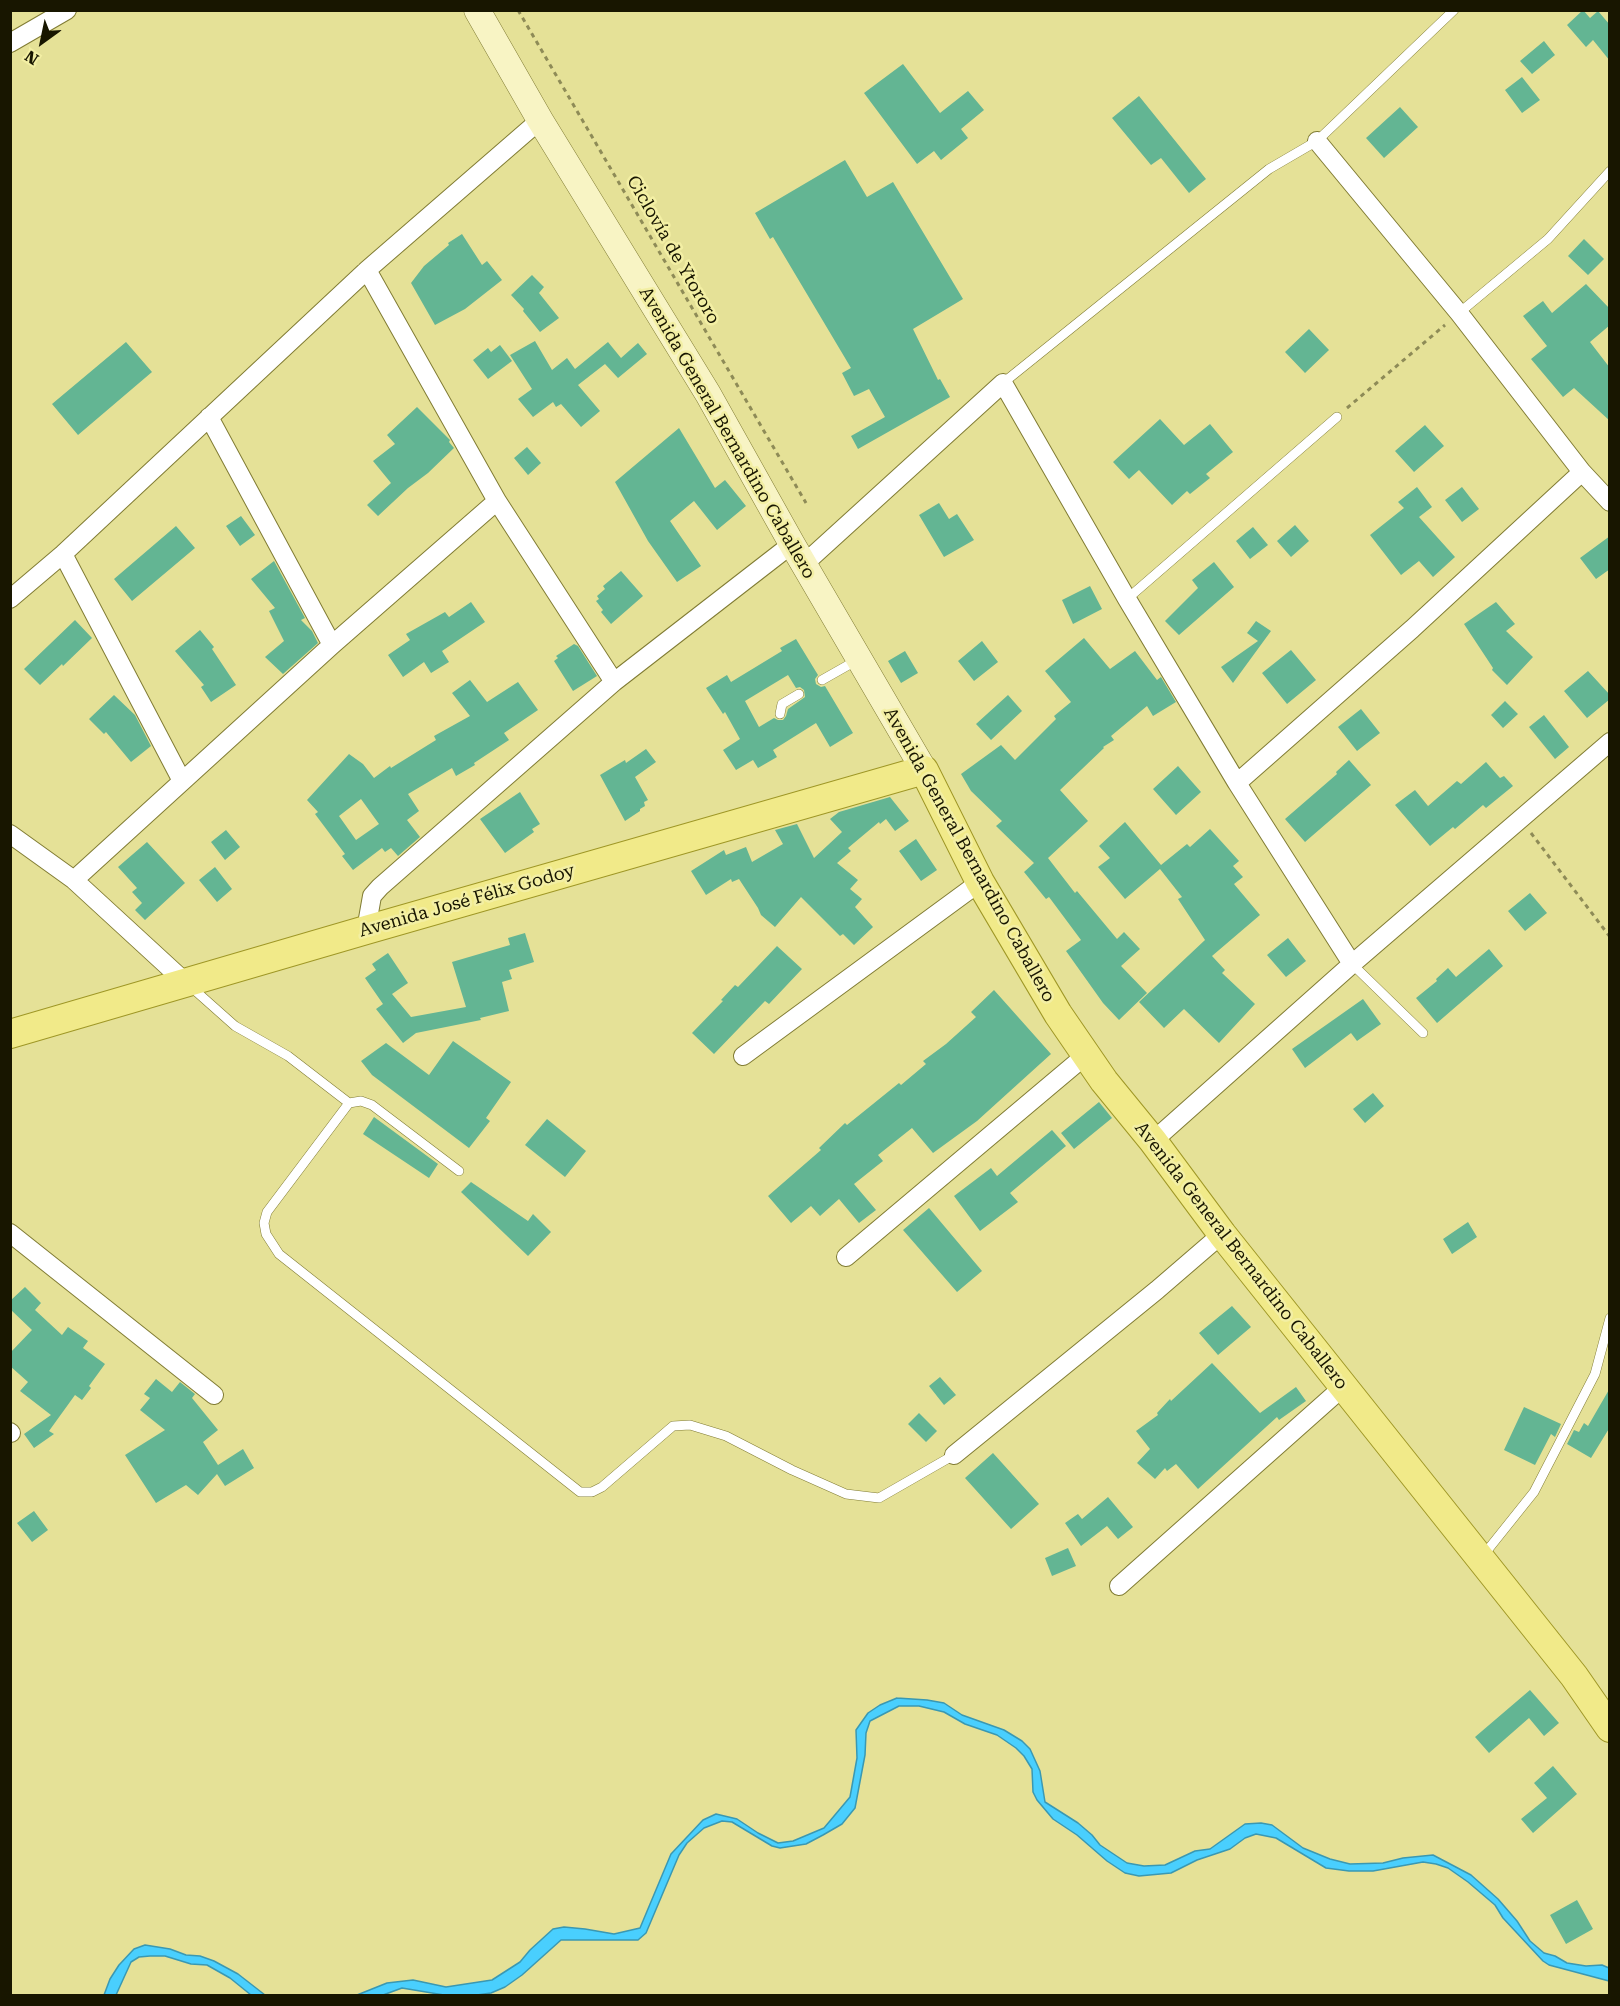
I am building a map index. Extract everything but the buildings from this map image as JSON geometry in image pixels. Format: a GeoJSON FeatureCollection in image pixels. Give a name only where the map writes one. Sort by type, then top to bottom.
{"type":"FeatureCollection","features":[{"type":"Feature","properties":{"kind":"main road","name":"Avenida General Bernardino Caballero"},"geometry":{"type":"LineString","coordinates":[[477,10],[540,120],[708,394],[924,770],[980,882],[1058,1014],[1104,1081],[1574,1676],[1610,1728]]}},
{"type":"Feature","properties":{"kind":"main road","name":"Avenida José Félix Godoy"},"geometry":{"type":"LineString","coordinates":[[10,1034],[924,770]]}},
{"type":"Feature","properties":{"kind":"street"},"geometry":{"type":"LineString","coordinates":[[10,43],[68,10]]}},
{"type":"Feature","properties":{"kind":"street"},"geometry":{"type":"LineString","coordinates":[[10,599],[63,554],[368,270],[540,120]]}},
{"type":"Feature","properties":{"kind":"street"},"geometry":{"type":"LineString","coordinates":[[1317,141],[1459,313],[1582,472],[1610,502]]}},
{"type":"Feature","properties":{"kind":"street"},"geometry":{"type":"LineString","coordinates":[[368,270],[496,501],[614,682]]}},
{"type":"Feature","properties":{"kind":"street"},"geometry":{"type":"LineString","coordinates":[[366,930],[372,896],[380,887],[614,682],[798,554],[1003,383],[1127,599],[1237,783],[1352,964]]}},
{"type":"Feature","properties":{"kind":"street"},"geometry":{"type":"LineString","coordinates":[[209,417],[332,645]]}},
{"type":"Feature","properties":{"kind":"street"},"geometry":{"type":"LineString","coordinates":[[1237,783],[1412,629],[1582,472]]}},
{"type":"Feature","properties":{"kind":"street"},"geometry":{"type":"LineString","coordinates":[[74,880],[332,645],[496,501]]}},
{"type":"Feature","properties":{"kind":"street"},"geometry":{"type":"LineString","coordinates":[[63,554],[182,781]]}},
{"type":"Feature","properties":{"kind":"street"},"geometry":{"type":"LineString","coordinates":[[1153,1141],[1352,964],[1610,742]]}},
{"type":"Feature","properties":{"kind":"street"},"geometry":{"type":"LineString","coordinates":[[10,834],[74,880],[186,982]]}},
{"type":"Feature","properties":{"kind":"street"},"geometry":{"type":"LineString","coordinates":[[743,1056],[980,882]]}},
{"type":"Feature","properties":{"kind":"street"},"geometry":{"type":"LineString","coordinates":[[846,1257],[1086,1055]]}},
{"type":"Feature","properties":{"kind":"street"},"geometry":{"type":"LineString","coordinates":[[10,1233],[214,1395]]}},
{"type":"Feature","properties":{"kind":"street"},"geometry":{"type":"LineString","coordinates":[[954,1455],[1157,1290],[1222,1233]]}},
{"type":"Feature","properties":{"kind":"street"},"geometry":{"type":"LineString","coordinates":[[1119,1586],[1343,1386]]}},
{"type":"Feature","properties":{"kind":"lane"},"geometry":{"type":"LineString","coordinates":[[1003,383],[1269,169],[1317,141],[1454,10]]}},
{"type":"Feature","properties":{"kind":"lane"},"geometry":{"type":"LineString","coordinates":[[1459,313],[1548,239],[1610,171]]}},
{"type":"Feature","properties":{"kind":"lane"},"geometry":{"type":"LineString","coordinates":[[1127,599],[1337,417]]}},
{"type":"Feature","properties":{"kind":"lane"},"geometry":{"type":"LineString","coordinates":[[822,680],[859,659]]}},
{"type":"Feature","properties":{"kind":"lane"},"geometry":{"type":"LineString","coordinates":[[780,714],[782,704],[799,694]]}},
{"type":"Feature","properties":{"kind":"lane"},"geometry":{"type":"LineString","coordinates":[[1352,964],[1423,1033]]}},
{"type":"Feature","properties":{"kind":"lane"},"geometry":{"type":"LineString","coordinates":[[186,982],[235,1026],[288,1056],[349,1103]]}},
{"type":"Feature","properties":{"kind":"lane"},"geometry":{"type":"LineString","coordinates":[[459,1171],[372,1105],[361,1101],[349,1103],[267,1212],[264,1223],[266,1234],[279,1254],[580,1492],[592,1492],[602,1488],[673,1426],[690,1425],[726,1436],[792,1470],[846,1494],[879,1498],[954,1455]]}},
{"type":"Feature","properties":{"kind":"lane"},"geometry":{"type":"LineString","coordinates":[[1481,1559],[1534,1492],[1595,1374],[1610,1318]]}},
{"type":"Feature","properties":{"kind":"path","name":"Ciclovía de Ytororo"},"geometry":{"type":"LineString","coordinates":[[518,10],[806,503]]}},
{"type":"Feature","properties":{"kind":"path"},"geometry":{"type":"LineString","coordinates":[[1337,417],[1459,313]]}},
{"type":"Feature","properties":{"kind":"path"},"geometry":{"type":"LineString","coordinates":[[1521,819],[1610,937]]}},
{"type":"Feature","properties":{"kind":"water"},"geometry":{"type":"Polygon","coordinates":[[[897,1698],[944,1703],[962,1715],[1004,1730],[1022,1741],[1030,1749],[1040,1771],[1045,1802],[1078,1823],[1100,1845],[1127,1863],[1144,1866],[1165,1865],[1195,1851],[1210,1849],[1245,1824],[1261,1823],[1272,1825],[1303,1848],[1350,1864],[1383,1863],[1433,1855],[1471,1875],[1498,1899],[1530,1941],[1544,1953],[1567,1963],[1586,1966],[1602,1965],[1609,1968],[1609,1981],[1549,1965],[1543,1961],[1503,1918],[1495,1905],[1448,1868],[1436,1864],[1423,1862],[1373,1871],[1326,1868],[1276,1838],[1256,1834],[1245,1838],[1230,1849],[1197,1860],[1171,1873],[1139,1876],[1125,1873],[1053,1819],[1037,1800],[1033,1792],[1032,1769],[1016,1748],[997,1735],[965,1724],[944,1712],[919,1706],[899,1706],[870,1721],[866,1733],[865,1755],[855,1808],[842,1824],[806,1844],[780,1848],[772,1846],[732,1822],[722,1821],[704,1828],[687,1843],[679,1855],[646,1933],[638,1940],[561,1940],[522,1975],[505,1987],[491,1993],[444,1995],[402,1988],[383,1995],[357,1995],[387,1983],[413,1980],[446,1987],[492,1980],[520,1962],[553,1929],[564,1927],[614,1934],[640,1928],[671,1854],[703,1820],[716,1814],[737,1819],[778,1843],[793,1841],[824,1828],[850,1797],[857,1758],[856,1730],[868,1713],[897,1698]]]}},
{"type":"Feature","properties":{"kind":"water"},"geometry":{"type":"Polygon","coordinates":[[[145,1945],[214,1961],[238,1974],[265,1995],[251,1995],[230,1978],[207,1965],[191,1964],[165,1956],[150,1956],[139,1957],[131,1962],[116,1995],[104,1995],[119,1965],[134,1949],[145,1945]]]}}]}
